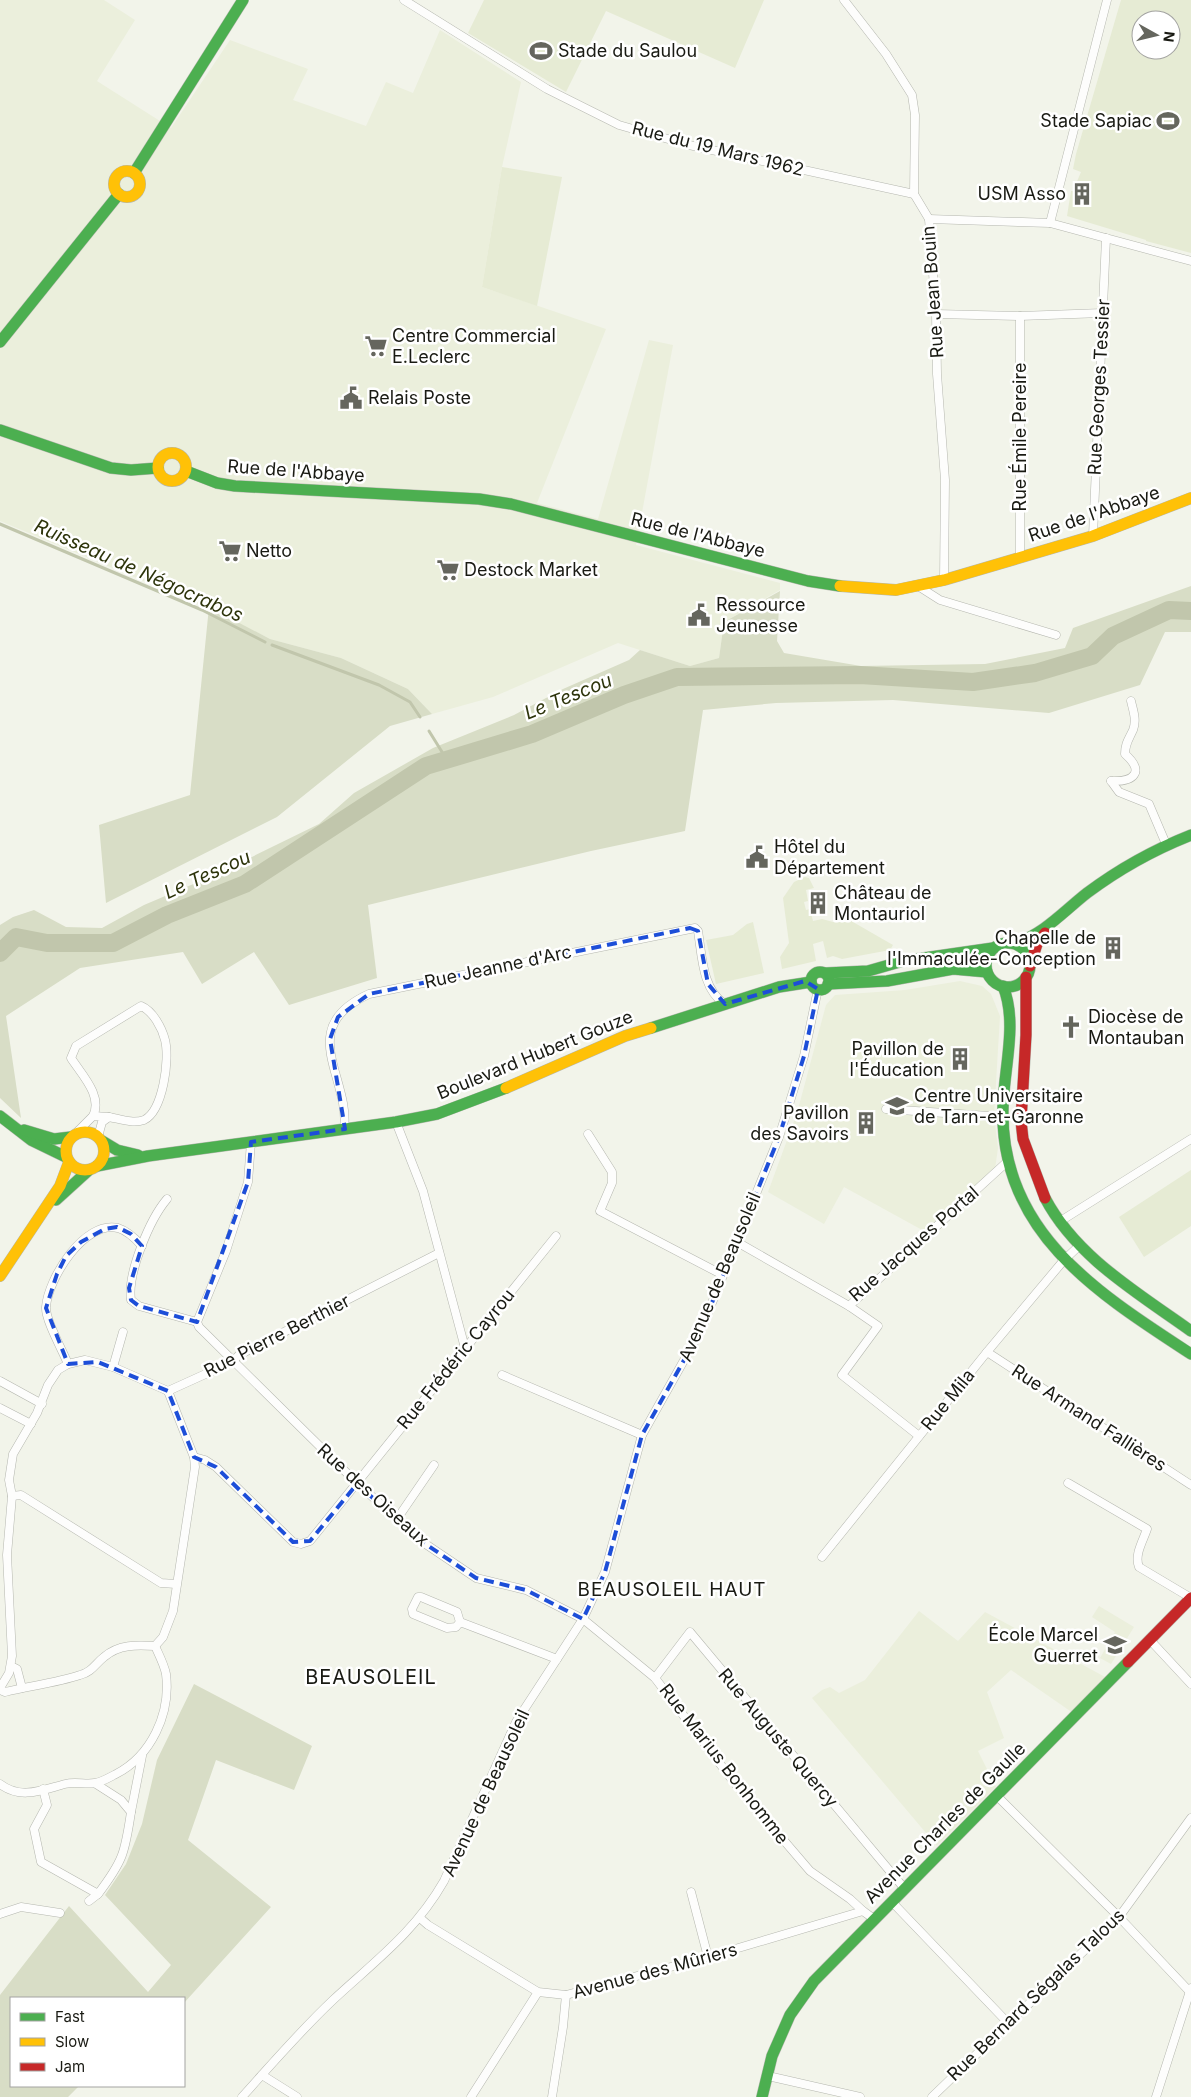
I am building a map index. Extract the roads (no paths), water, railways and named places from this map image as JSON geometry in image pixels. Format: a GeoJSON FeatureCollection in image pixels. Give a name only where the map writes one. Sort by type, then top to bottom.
{"type":"FeatureCollection","features":[{"type":"Feature","properties":{"kind":"main road"},"geometry":{"type":"LineString","coordinates":[[134,173],[243,0]]}},
{"type":"Feature","properties":{"kind":"main road"},"geometry":{"type":"LineString","coordinates":[[126,171],[134,173],[139,180],[137,191],[127,197],[120,194],[114,184],[117,177],[126,171]]}},
{"type":"Feature","properties":{"kind":"main road"},"geometry":{"type":"LineString","coordinates":[[0,342],[120,194]]}},
{"type":"Feature","properties":{"kind":"main road"},"geometry":{"type":"LineString","coordinates":[[0,337],[12,325]]}},
{"type":"Feature","properties":{"kind":"main road"},"geometry":{"type":"LineString","coordinates":[[0,430],[111,468],[141,470],[158,468]]}},
{"type":"Feature","properties":{"kind":"main road"},"geometry":{"type":"LineString","coordinates":[[174,453],[184,459],[186,471],[179,480],[172,482],[161,476],[158,468],[162,457],[174,453]]}},
{"type":"Feature","properties":{"kind":"main road","name":"Rue de l'Abbaye"},"geometry":{"type":"LineString","coordinates":[[186,471],[217,483],[235,486],[479,499],[511,504],[808,581],[870,590],[896,590],[944,580],[1093,536],[1191,498]]}},
{"type":"Feature","properties":{"kind":"main road"},"geometry":{"type":"LineString","coordinates":[[1191,835],[1166,844],[1120,869],[1032,938],[1015,944],[1004,943],[993,948],[987,959],[987,972],[991,978],[1003,986],[1008,994],[1010,1012],[1004,1065],[1004,1142],[1016,1186],[1064,1260],[1079,1275],[1115,1303],[1191,1354]]}},
{"type":"Feature","properties":{"kind":"main road"},"geometry":{"type":"LineString","coordinates":[[1003,986],[1020,983],[1028,972],[1039,939],[1078,903]]}},
{"type":"Feature","properties":{"kind":"main road"},"geometry":{"type":"LineString","coordinates":[[1015,944],[1028,955],[1026,1034],[1021,1100],[1023,1139],[1045,1199],[1079,1246],[1132,1289],[1191,1331]]}},
{"type":"Feature","properties":{"kind":"main road","name":"Boulevard Hubert Gouze"},"geometry":{"type":"LineString","coordinates":[[821,982],[902,961],[961,951],[993,948]]}},
{"type":"Feature","properties":{"kind":"main road","name":"Boulevard Hubert Gouze"},"geometry":{"type":"LineString","coordinates":[[93,1168],[148,1156],[396,1122],[438,1114],[478,1100],[625,1036],[779,987],[821,982],[887,981],[968,968],[987,972]]}},
{"type":"Feature","properties":{"kind":"main road"},"geometry":{"type":"LineString","coordinates":[[0,1116],[10,1125],[42,1146],[67,1159],[77,1169],[93,1168]]}},
{"type":"Feature","properties":{"kind":"main road"},"geometry":{"type":"LineString","coordinates":[[10,1125],[48,1138],[88,1132],[100,1139],[103,1157],[42,1214]]}},
{"type":"Feature","properties":{"kind":"main road"},"geometry":{"type":"LineString","coordinates":[[0,1276],[65,1177],[66,1146],[74,1135]]}},
{"type":"Feature","properties":{"kind":"main road","name":"Boulevard Hubert Gouze"},"geometry":{"type":"LineString","coordinates":[[100,1139],[117,1150],[148,1156]]}},
{"type":"Feature","properties":{"kind":"main road","name":"Avenue Charles de Gaulle"},"geometry":{"type":"LineString","coordinates":[[762,2097],[772,2056],[790,2015],[814,1980],[1191,1598]]}},
{"type":"Feature","properties":{"kind":"street","name":"Rue du 19 Mars 1962"},"geometry":{"type":"LineString","coordinates":[[404,0],[547,89],[619,125],[690,145],[914,194]]}},
{"type":"Feature","properties":{"kind":"street"},"geometry":{"type":"LineString","coordinates":[[844,0],[886,54],[912,95],[916,115],[914,194]]}},
{"type":"Feature","properties":{"kind":"street"},"geometry":{"type":"LineString","coordinates":[[1050,223],[1107,0]]}},
{"type":"Feature","properties":{"kind":"street","name":"Rue Jean Bouin"},"geometry":{"type":"LineString","coordinates":[[914,194],[929,219],[936,314],[937,374],[945,472],[944,580]]}},
{"type":"Feature","properties":{"kind":"street"},"geometry":{"type":"LineString","coordinates":[[929,219],[1050,223],[1191,261]]}},
{"type":"Feature","properties":{"kind":"street","name":"Rue Georges Tessier"},"geometry":{"type":"LineString","coordinates":[[1093,536],[1106,238]]}},
{"type":"Feature","properties":{"kind":"street"},"geometry":{"type":"LineString","coordinates":[[936,314],[1020,316],[1102,313]]}},
{"type":"Feature","properties":{"kind":"street","name":"Rue Émile Pereire"},"geometry":{"type":"LineString","coordinates":[[1020,316],[1020,558]]}},
{"type":"Feature","properties":{"kind":"street"},"geometry":{"type":"LineString","coordinates":[[918,586],[923,591],[940,600],[1056,635]]}},
{"type":"Feature","properties":{"kind":"street"},"geometry":{"type":"LineString","coordinates":[[1131,700],[1135,716],[1134,728],[1126,740],[1125,754],[1135,764],[1136,771],[1133,776],[1124,782],[1111,781],[1119,792],[1149,804],[1166,844]]}},
{"type":"Feature","properties":{"kind":"street","name":"Rue Jeanne d'Arc"},"geometry":{"type":"LineString","coordinates":[[344,1129],[345,1115],[332,1066],[330,1039],[338,1017],[352,1003],[369,994],[694,928],[698,931],[708,984],[714,996],[725,1004]]}},
{"type":"Feature","properties":{"kind":"street","name":"Avenue de Beausoleil"},"geometry":{"type":"LineString","coordinates":[[242,2097],[332,2001],[391,1949],[420,1918],[444,1881],[516,1722],[583,1618],[605,1572],[642,1435],[701,1330],[786,1117],[804,1056],[821,982]]}},
{"type":"Feature","properties":{"kind":"street"},"geometry":{"type":"LineString","coordinates":[[74,1135],[93,1116],[97,1102],[71,1058],[76,1046],[141,1006],[150,1013],[166,1042],[166,1066],[161,1095],[155,1110],[145,1119],[139,1121],[93,1116]]}},
{"type":"Feature","properties":{"kind":"street"},"geometry":{"type":"LineString","coordinates":[[886,1109],[1003,1117]]}},
{"type":"Feature","properties":{"kind":"street"},"geometry":{"type":"LineString","coordinates":[[100,1139],[102,1122],[109,1117]]}},
{"type":"Feature","properties":{"kind":"street"},"geometry":{"type":"LineString","coordinates":[[396,1122],[423,1191],[465,1348]]}},
{"type":"Feature","properties":{"kind":"street"},"geometry":{"type":"LineString","coordinates":[[588,1134],[612,1172],[612,1183],[600,1211],[723,1275]]}},
{"type":"Feature","properties":{"kind":"street"},"geometry":{"type":"LineString","coordinates":[[1060,1222],[1191,1139]]}},
{"type":"Feature","properties":{"kind":"street"},"geometry":{"type":"LineString","coordinates":[[168,1199],[156,1212],[142,1246],[129,1288],[131,1300],[139,1306],[197,1322],[226,1251],[248,1182],[251,1142]]}},
{"type":"Feature","properties":{"kind":"street","name":"Rue Jacques Portal"},"geometry":{"type":"LineString","coordinates":[[737,1242],[849,1306],[1008,1160]]}},
{"type":"Feature","properties":{"kind":"street"},"geometry":{"type":"LineString","coordinates":[[68,1364],[46,1308],[57,1274],[66,1256],[82,1242],[105,1229],[116,1228],[131,1234],[142,1246]]}},
{"type":"Feature","properties":{"kind":"street","name":"Rue Frédéric Cayrou"},"geometry":{"type":"LineString","coordinates":[[194,1457],[205,1460],[216,1467],[293,1542],[301,1544],[310,1541],[556,1236]]}},
{"type":"Feature","properties":{"kind":"street","name":"Rue Mila"},"geometry":{"type":"LineString","coordinates":[[822,1557],[986,1352],[1064,1260],[1079,1246]]}},
{"type":"Feature","properties":{"kind":"street","name":"Rue Pierre Berthier"},"geometry":{"type":"LineString","coordinates":[[168,1391],[232,1362],[239,1355],[439,1253]]}},
{"type":"Feature","properties":{"kind":"street"},"geometry":{"type":"LineString","coordinates":[[849,1306],[878,1326],[842,1375],[919,1436]]}},
{"type":"Feature","properties":{"kind":"street","name":"Rue des Oiseaux"},"geometry":{"type":"LineString","coordinates":[[197,1322],[232,1362],[357,1483],[424,1543],[476,1578],[526,1590],[583,1618]]}},
{"type":"Feature","properties":{"kind":"street"},"geometry":{"type":"LineString","coordinates":[[113,1367],[123,1332]]}},
{"type":"Feature","properties":{"kind":"street","name":"Rue Armand Fallières"},"geometry":{"type":"LineString","coordinates":[[986,1352],[1191,1485]]}},
{"type":"Feature","properties":{"kind":"street"},"geometry":{"type":"LineString","coordinates":[[85,1360],[113,1367],[168,1391],[194,1457],[195,1466],[173,1611],[163,1637],[155,1646],[138,1645],[113,1650],[88,1672],[5,1692],[0,1689],[12,1666],[3,1554],[12,1496],[9,1480],[13,1454],[42,1404],[48,1385],[58,1370],[68,1364],[85,1360]]}},
{"type":"Feature","properties":{"kind":"street"},"geometry":{"type":"LineString","coordinates":[[502,1375],[642,1435]]}},
{"type":"Feature","properties":{"kind":"street"},"geometry":{"type":"LineString","coordinates":[[0,1381],[42,1404]]}},
{"type":"Feature","properties":{"kind":"street"},"geometry":{"type":"LineString","coordinates":[[0,1408],[31,1424]]}},
{"type":"Feature","properties":{"kind":"street"},"geometry":{"type":"LineString","coordinates":[[397,1519],[434,1465]]}},
{"type":"Feature","properties":{"kind":"street"},"geometry":{"type":"LineString","coordinates":[[1068,1483],[1147,1530],[1138,1553],[1137,1562],[1139,1567],[1191,1598]]}},
{"type":"Feature","properties":{"kind":"street"},"geometry":{"type":"LineString","coordinates":[[12,1496],[21,1494],[161,1583],[176,1584]]}},
{"type":"Feature","properties":{"kind":"street"},"geometry":{"type":"LineString","coordinates":[[418,1597],[421,1597],[457,1612],[460,1622],[456,1627],[447,1628],[414,1614],[412,1609],[418,1597]]}},
{"type":"Feature","properties":{"kind":"street","name":"Rue Marius Bonhomme"},"geometry":{"type":"LineString","coordinates":[[583,1618],[656,1678],[732,1781],[810,1871],[850,1899],[863,1911]]}},
{"type":"Feature","properties":{"kind":"street"},"geometry":{"type":"LineString","coordinates":[[460,1622],[557,1659]]}},
{"type":"Feature","properties":{"kind":"street","name":"Rue Auguste Quercy"},"geometry":{"type":"LineString","coordinates":[[656,1678],[690,1632],[904,1888]]}},
{"type":"Feature","properties":{"kind":"street"},"geometry":{"type":"LineString","coordinates":[[1150,1640],[1191,1684]]}},
{"type":"Feature","properties":{"kind":"street"},"geometry":{"type":"LineString","coordinates":[[96,1784],[125,1769],[142,1756],[155,1736],[165,1699],[166,1676],[155,1646]]}},
{"type":"Feature","properties":{"kind":"street"},"geometry":{"type":"LineString","coordinates":[[12,1666],[17,1669],[22,1688]]}},
{"type":"Feature","properties":{"kind":"street"},"geometry":{"type":"LineString","coordinates":[[89,1901],[98,1894],[118,1867],[125,1850],[142,1756]]}},
{"type":"Feature","properties":{"kind":"street"},"geometry":{"type":"LineString","coordinates":[[0,1784],[16,1793],[75,1781],[96,1784],[122,1800],[131,1812]]}},
{"type":"Feature","properties":{"kind":"street"},"geometry":{"type":"LineString","coordinates":[[43,1789],[47,1805],[34,1829],[41,1862],[98,1894]]}},
{"type":"Feature","properties":{"kind":"street"},"geometry":{"type":"LineString","coordinates":[[997,1796],[1190,1990],[1156,2097]]}},
{"type":"Feature","properties":{"kind":"street","name":"Rue Bernard Ségalas Talous"},"geometry":{"type":"LineString","coordinates":[[932,2097],[1119,1917],[1191,1818]]}},
{"type":"Feature","properties":{"kind":"street"},"geometry":{"type":"LineString","coordinates":[[691,1892],[708,1958]]}},
{"type":"Feature","properties":{"kind":"street"},"geometry":{"type":"LineString","coordinates":[[892,1902],[1008,2024]]}},
{"type":"Feature","properties":{"kind":"street"},"geometry":{"type":"LineString","coordinates":[[0,1914],[21,1906],[60,1913]]}},
{"type":"Feature","properties":{"kind":"street"},"geometry":{"type":"LineString","coordinates":[[863,1911],[874,1919]]}},
{"type":"Feature","properties":{"kind":"street","name":"Avenue des Mûriers"},"geometry":{"type":"LineString","coordinates":[[420,1918],[428,1925],[538,1992],[566,1995],[708,1958],[863,1911]]}},
{"type":"Feature","properties":{"kind":"street"},"geometry":{"type":"LineString","coordinates":[[471,2097],[538,1992]]}},
{"type":"Feature","properties":{"kind":"street"},"geometry":{"type":"LineString","coordinates":[[552,2097],[566,1995]]}},
{"type":"Feature","properties":{"kind":"street"},"geometry":{"type":"LineString","coordinates":[[262,2075],[297,2097]]}},
{"type":"Feature","properties":{"kind":"street"},"geometry":{"type":"LineString","coordinates":[[768,2076],[860,2097]]}},
{"type":"Feature","properties":{"kind":"waterway","name":"Ruisseau de Négocrabos"},"geometry":{"type":"LineString","coordinates":[[0,524],[202,610],[265,642]]}},
{"type":"Feature","properties":{"kind":"waterway","name":"Le Tescou"},"geometry":{"type":"LineString","coordinates":[[0,953],[16,937],[47,943],[113,943],[167,915],[245,884],[426,766],[532,734],[624,695],[677,677],[860,675],[973,682],[1035,673],[1092,656],[1113,636],[1169,610],[1191,611]]}},
{"type":"Feature","properties":{"kind":"waterway","name":"Ruisseau de Négocrabos"},"geometry":{"type":"LineString","coordinates":[[272,645],[379,685],[410,702],[420,717]]}},
{"type":"Feature","properties":{"kind":"waterway","name":"Ruisseau de Négocrabos"},"geometry":{"type":"LineString","coordinates":[[429,731],[447,760]]}},
{"type":"Feature","properties":{"kind":"place","name":"Stade du Saulou"},"geometry":{"type":"Point","coordinates":[541,51]}},
{"type":"Feature","properties":{"kind":"place","name":"Stade Sapiac"},"geometry":{"type":"Point","coordinates":[1168,121]}},
{"type":"Feature","properties":{"kind":"place","name":"USM Asso"},"geometry":{"type":"Point","coordinates":[1082,194]}},
{"type":"Feature","properties":{"kind":"place","name":"Centre Commercial E.Leclerc"},"geometry":{"type":"Point","coordinates":[376,346]}},
{"type":"Feature","properties":{"kind":"place","name":"Relais Poste"},"geometry":{"type":"Point","coordinates":[351,398]}},
{"type":"Feature","properties":{"kind":"place","name":"Netto"},"geometry":{"type":"Point","coordinates":[230,551]}},
{"type":"Feature","properties":{"kind":"place","name":"Destock Market"},"geometry":{"type":"Point","coordinates":[448,570]}},
{"type":"Feature","properties":{"kind":"place","name":"Ressource Jeunesse"},"geometry":{"type":"Point","coordinates":[699,615]}},
{"type":"Feature","properties":{"kind":"place","name":"Hôtel du Département"},"geometry":{"type":"Point","coordinates":[757,857]}},
{"type":"Feature","properties":{"kind":"place","name":"Château de Montauriol"},"geometry":{"type":"Point","coordinates":[818,903]}},
{"type":"Feature","properties":{"kind":"place","name":"Chapelle de l'Immaculée-Conception"},"geometry":{"type":"Point","coordinates":[1113,948]}},
{"type":"Feature","properties":{"kind":"place","name":"Diocèse de Montauban"},"geometry":{"type":"Point","coordinates":[1071,1027]}},
{"type":"Feature","properties":{"kind":"place","name":"Pavillon de l'Éducation"},"geometry":{"type":"Point","coordinates":[960,1059]}},
{"type":"Feature","properties":{"kind":"place","name":"Centre Universitaire de Tarn-et-Garonne"},"geometry":{"type":"Point","coordinates":[897,1106]}},
{"type":"Feature","properties":{"kind":"place","name":"Pavillon des Savoirs"},"geometry":{"type":"Point","coordinates":[866,1123]}},
{"type":"Feature","properties":{"kind":"place","name":"École Marcel Guerret"},"geometry":{"type":"Point","coordinates":[1115,1645]}},
{"type":"Feature","properties":{"kind":"district","name":"BEAUSOLEIL HAUT"},"geometry":{"type":"Point","coordinates":[672,1589]}},
{"type":"Feature","properties":{"kind":"district","name":"BEAUSOLEIL"},"geometry":{"type":"Point","coordinates":[371,1677]}}]}
